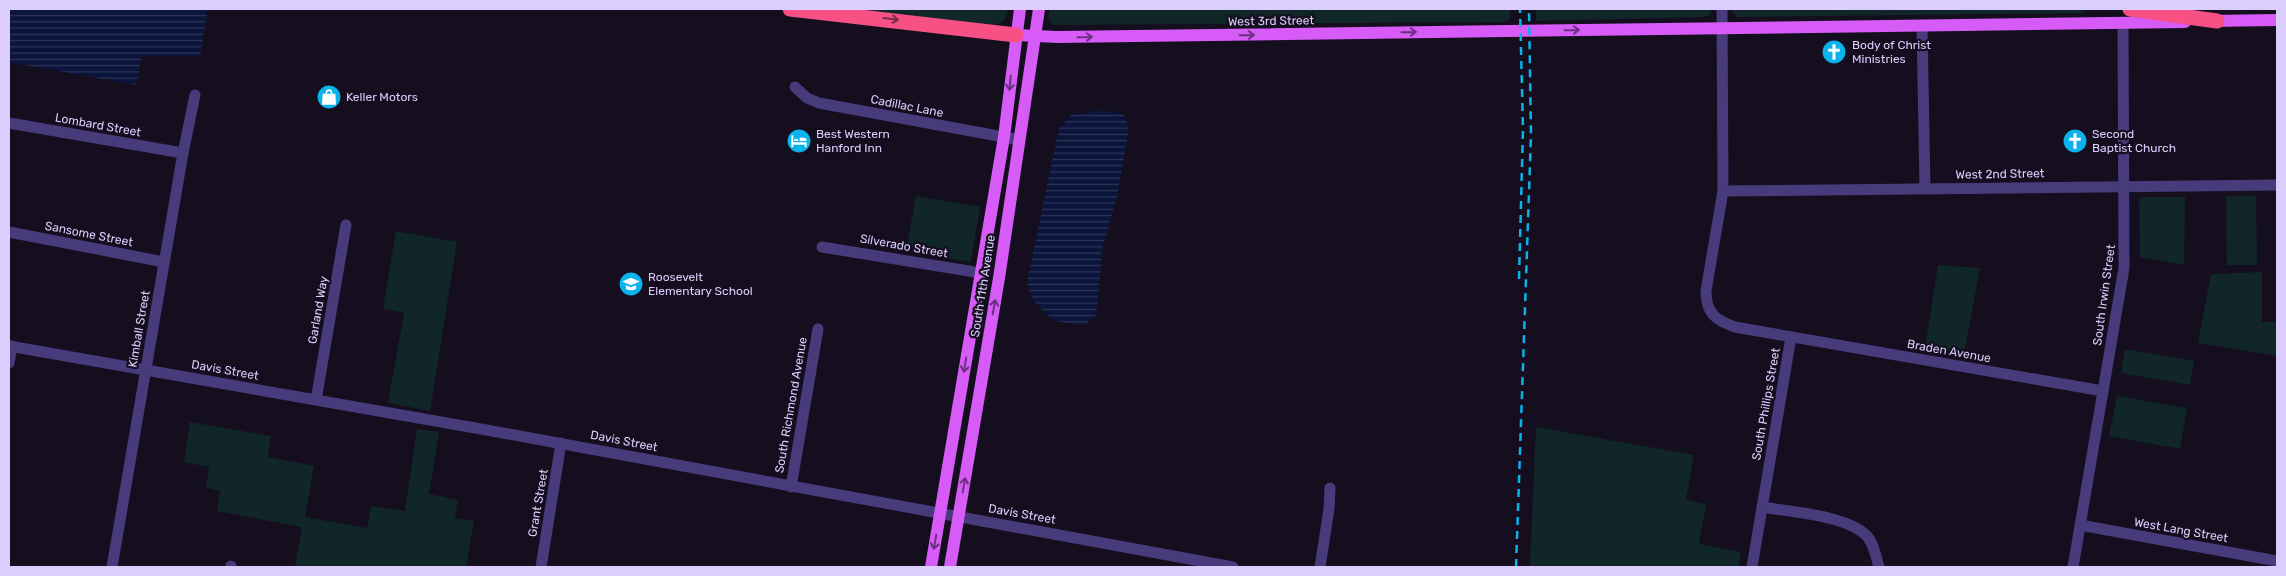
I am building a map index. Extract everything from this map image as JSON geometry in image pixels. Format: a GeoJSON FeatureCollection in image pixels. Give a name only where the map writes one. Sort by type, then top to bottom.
{"type":"FeatureCollection","features":[{"type":"Feature","properties":{"kind":"highway"},"geometry":{"type":"LineString","coordinates":[[790,9],[1016,35]]}},
{"type":"Feature","properties":{"kind":"highway"},"geometry":{"type":"LineString","coordinates":[[2126,16],[2217,21]]}},
{"type":"Feature","properties":{"kind":"main road","name":"South 11th Avenue"},"geometry":{"type":"LineString","coordinates":[[931,567],[1004,137],[1020,9]]}},
{"type":"Feature","properties":{"kind":"main road","name":"South 11th Avenue"},"geometry":{"type":"LineString","coordinates":[[950,567],[999,278],[1040,9]]}},
{"type":"Feature","properties":{"kind":"main road","name":"West 3rd Street"},"geometry":{"type":"LineString","coordinates":[[1016,35],[1922,26],[2126,16]]}},
{"type":"Feature","properties":{"kind":"main road"},"geometry":{"type":"LineString","coordinates":[[2217,21],[2277,20]]}},
{"type":"Feature","properties":{"kind":"street","name":"South Phillips Street"},"geometry":{"type":"LineString","coordinates":[[1722,9],[1723,191],[1706,291],[1709,310],[1714,317],[1723,323],[1791,337],[1752,567]]}},
{"type":"Feature","properties":{"kind":"street","name":"South Irwin Street"},"geometry":{"type":"LineString","coordinates":[[2073,567],[2124,268],[2126,16]]}},
{"type":"Feature","properties":{"kind":"street"},"geometry":{"type":"LineString","coordinates":[[1922,26],[1925,189]]}},
{"type":"Feature","properties":{"kind":"street","name":"Cadillac Lane"},"geometry":{"type":"LineString","coordinates":[[795,87],[807,98],[818,103],[1020,140]]}},
{"type":"Feature","properties":{"kind":"street","name":"Kimball Street"},"geometry":{"type":"LineString","coordinates":[[112,567],[183,153],[195,95]]}},
{"type":"Feature","properties":{"kind":"street","name":"Lombard Street"},"geometry":{"type":"LineString","coordinates":[[9,123],[183,153]]}},
{"type":"Feature","properties":{"kind":"street","name":"West 2nd Street"},"geometry":{"type":"LineString","coordinates":[[1723,191],[2277,185]]}},
{"type":"Feature","properties":{"kind":"street","name":"Garland Way"},"geometry":{"type":"LineString","coordinates":[[316,400],[346,225]]}},
{"type":"Feature","properties":{"kind":"street","name":"Sansome Street"},"geometry":{"type":"LineString","coordinates":[[9,232],[164,262]]}},
{"type":"Feature","properties":{"kind":"street","name":"Silverado Street"},"geometry":{"type":"LineString","coordinates":[[822,247],[981,273]]}},
{"type":"Feature","properties":{"kind":"street","name":"South Richmond Avenue"},"geometry":{"type":"LineString","coordinates":[[791,487],[818,328]]}},
{"type":"Feature","properties":{"kind":"street","name":"Braden Avenue"},"geometry":{"type":"LineString","coordinates":[[1791,337],[2103,391]]}},
{"type":"Feature","properties":{"kind":"street"},"geometry":{"type":"LineString","coordinates":[[9,363],[10,346]]}},
{"type":"Feature","properties":{"kind":"street","name":"Davis Street"},"geometry":{"type":"LineString","coordinates":[[10,346],[560,443],[1233,567]]}},
{"type":"Feature","properties":{"kind":"street","name":"Grant Street"},"geometry":{"type":"LineString","coordinates":[[541,567],[560,443]]}},
{"type":"Feature","properties":{"kind":"street"},"geometry":{"type":"LineString","coordinates":[[1320,567],[1329,509],[1330,488]]}},
{"type":"Feature","properties":{"kind":"street"},"geometry":{"type":"LineString","coordinates":[[1762,508],[1822,518],[1854,528],[1869,540],[1879,567]]}},
{"type":"Feature","properties":{"kind":"street","name":"West Lang Street"},"geometry":{"type":"LineString","coordinates":[[2080,526],[2277,561]]}},
{"type":"Feature","properties":{"kind":"green space"},"geometry":{"type":"Polygon","coordinates":[[[829,9],[1008,9],[1003,21],[991,25],[829,9]]]}},
{"type":"Feature","properties":{"kind":"green space"},"geometry":{"type":"Polygon","coordinates":[[[1050,9],[1510,9],[1510,19],[1504,22],[1053,25],[1048,18],[1050,9]]]}},
{"type":"Feature","properties":{"kind":"green space"},"geometry":{"type":"Polygon","coordinates":[[[1536,9],[1711,9],[1711,14],[1704,17],[1536,21],[1536,9]]]}},
{"type":"Feature","properties":{"kind":"green space"},"geometry":{"type":"Polygon","coordinates":[[[1731,9],[2084,9],[2084,13],[1736,17],[1731,9]]]}},
{"type":"Feature","properties":{"kind":"green space"},"geometry":{"type":"Polygon","coordinates":[[[916,196],[980,207],[971,262],[906,251],[916,196]]]}},
{"type":"Feature","properties":{"kind":"green space"},"geometry":{"type":"Polygon","coordinates":[[[2226,196],[2256,196],[2257,265],[2227,265],[2226,196]]]}},
{"type":"Feature","properties":{"kind":"green space"},"geometry":{"type":"Polygon","coordinates":[[[2141,197],[2185,197],[2184,265],[2140,257],[2139,200],[2141,197]]]}},
{"type":"Feature","properties":{"kind":"green space"},"geometry":{"type":"Polygon","coordinates":[[[396,231],[457,242],[430,411],[388,403],[404,313],[383,309],[396,231]]]}},
{"type":"Feature","properties":{"kind":"green space"},"geometry":{"type":"Polygon","coordinates":[[[1938,265],[1980,268],[1964,355],[1925,348],[1938,265]]]}},
{"type":"Feature","properties":{"kind":"green space"},"geometry":{"type":"Polygon","coordinates":[[[2262,272],[2262,322],[2277,322],[2277,356],[2198,343],[2211,274],[2262,272]]]}},
{"type":"Feature","properties":{"kind":"green space"},"geometry":{"type":"Polygon","coordinates":[[[2125,349],[2194,361],[2190,385],[2121,373],[2125,349]]]}},
{"type":"Feature","properties":{"kind":"green space"},"geometry":{"type":"Polygon","coordinates":[[[2117,396],[2187,408],[2180,449],[2109,436],[2117,396]]]}},
{"type":"Feature","properties":{"kind":"green space"},"geometry":{"type":"Polygon","coordinates":[[[190,422],[271,436],[268,457],[314,466],[305,517],[367,528],[371,506],[405,511],[417,429],[439,432],[429,494],[458,500],[455,518],[474,521],[466,567],[295,567],[302,527],[217,511],[220,491],[206,488],[209,467],[184,462],[190,422]]]}},
{"type":"Feature","properties":{"kind":"green space"},"geometry":{"type":"Polygon","coordinates":[[[1536,427],[1694,455],[1686,500],[1706,504],[1699,544],[1741,552],[1738,567],[1530,566],[1536,427]]]}},
{"type":"Feature","properties":{"kind":"water"},"geometry":{"type":"Polygon","coordinates":[[[208,9],[200,56],[142,56],[136,85],[9,62],[9,10],[208,9]]]}},
{"type":"Feature","properties":{"kind":"water"},"geometry":{"type":"Polygon","coordinates":[[[1103,110],[1123,114],[1129,128],[1117,198],[1103,245],[1096,315],[1086,324],[1074,325],[1053,320],[1033,301],[1027,283],[1059,128],[1071,115],[1103,110]]]}},
{"type":"Feature","properties":{"kind":"railway"},"geometry":{"type":"LineString","coordinates":[[1519,279],[1523,129],[1520,9]]}},
{"type":"Feature","properties":{"kind":"railway"},"geometry":{"type":"LineString","coordinates":[[1516,567],[1531,135],[1529,9]]}},
{"type":"Feature","properties":{"kind":"place","name":"Body of Christ Ministries"},"geometry":{"type":"Point","coordinates":[1834,52]}},
{"type":"Feature","properties":{"kind":"place","name":"Keller Motors"},"geometry":{"type":"Point","coordinates":[329,97]}},
{"type":"Feature","properties":{"kind":"place","name":"Best Western Hanford Inn"},"geometry":{"type":"Point","coordinates":[799,141]}},
{"type":"Feature","properties":{"kind":"place","name":"Second Baptist Church"},"geometry":{"type":"Point","coordinates":[2075,141]}},
{"type":"Feature","properties":{"kind":"place","name":"Roosevelt Elementary School"},"geometry":{"type":"Point","coordinates":[631,284]}}]}
